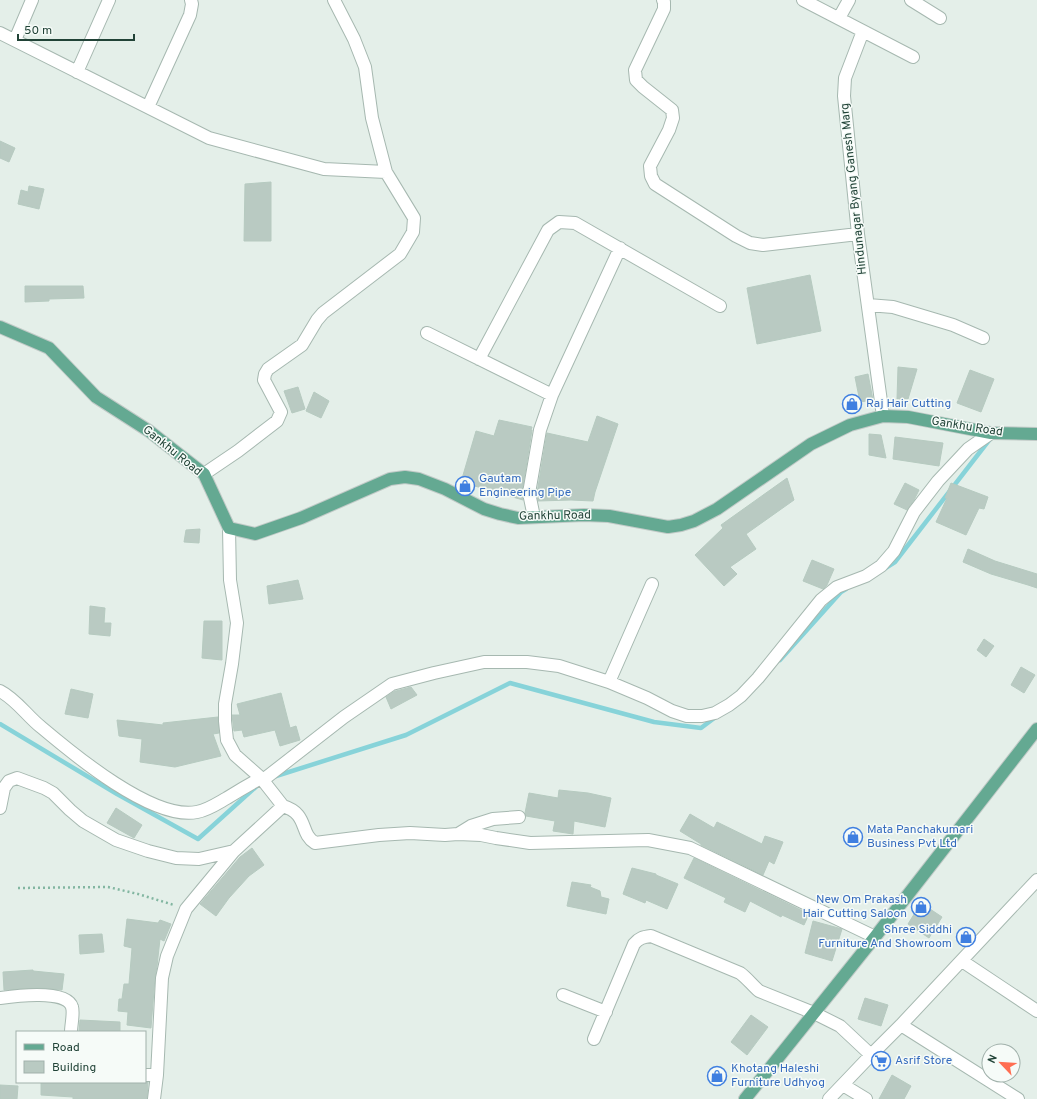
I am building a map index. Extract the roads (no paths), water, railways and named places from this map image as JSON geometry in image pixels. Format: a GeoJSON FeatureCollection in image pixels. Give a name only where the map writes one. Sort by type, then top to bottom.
{"type":"FeatureCollection","features":[{"type":"Feature","properties":{"kind":"main road","name":"Gankhu Road"},"geometry":{"type":"LineString","coordinates":[[0,327],[49,348],[96,397],[149,431],[204,474],[229,528],[255,534],[301,518],[390,479],[405,477],[419,479],[445,489],[484,509],[518,518],[584,515],[609,516],[668,527],[694,521],[717,509],[811,444],[850,425],[882,416],[908,418],[991,433],[1037,434]]}},
{"type":"Feature","properties":{"kind":"main road"},"geometry":{"type":"LineString","coordinates":[[745,1099],[875,937],[1037,729]]}},
{"type":"Feature","properties":{"kind":"street"},"geometry":{"type":"LineString","coordinates":[[15,40],[32,0]]}},
{"type":"Feature","properties":{"kind":"street"},"geometry":{"type":"LineString","coordinates":[[77,72],[109,0]]}},
{"type":"Feature","properties":{"kind":"street"},"geometry":{"type":"LineString","coordinates":[[148,107],[190,15],[192,4],[190,0]]}},
{"type":"Feature","properties":{"kind":"street"},"geometry":{"type":"LineString","coordinates":[[204,474],[238,452],[277,420],[281,412],[264,380],[268,369],[302,345],[323,313],[400,254],[413,232],[414,218],[386,172],[372,118],[365,67],[354,39],[334,0]]}},
{"type":"Feature","properties":{"kind":"street"},"geometry":{"type":"LineString","coordinates":[[662,0],[664,2],[664,9],[635,70],[636,80],[672,110],[669,130],[650,166],[651,176],[655,184],[736,236],[750,243],[763,245],[858,234]]}},
{"type":"Feature","properties":{"kind":"street"},"geometry":{"type":"LineString","coordinates":[[803,0],[913,57]]}},
{"type":"Feature","properties":{"kind":"street"},"geometry":{"type":"LineString","coordinates":[[839,18],[849,0]]}},
{"type":"Feature","properties":{"kind":"street"},"geometry":{"type":"LineString","coordinates":[[912,0],[940,18]]}},
{"type":"Feature","properties":{"kind":"street","name":"Hindunagar Byang Ganesh Marg"},"geometry":{"type":"LineString","coordinates":[[863,31],[845,78],[844,96],[858,234],[882,416]]}},
{"type":"Feature","properties":{"kind":"street"},"geometry":{"type":"LineString","coordinates":[[0,33],[209,138],[324,169],[386,172]]}},
{"type":"Feature","properties":{"kind":"street"},"geometry":{"type":"LineString","coordinates":[[479,359],[548,230],[559,222],[576,223],[720,306]]}},
{"type":"Feature","properties":{"kind":"street"},"geometry":{"type":"LineString","coordinates":[[534,517],[529,493],[540,430],[552,395],[620,248]]}},
{"type":"Feature","properties":{"kind":"street"},"geometry":{"type":"LineString","coordinates":[[868,304],[893,307],[954,325],[983,338]]}},
{"type":"Feature","properties":{"kind":"street"},"geometry":{"type":"LineString","coordinates":[[427,333],[552,395]]}},
{"type":"Feature","properties":{"kind":"street"},"geometry":{"type":"LineString","coordinates":[[0,691],[10,697],[32,719],[74,755],[106,777],[149,803],[183,813],[197,812],[212,806],[262,779],[344,717],[392,684],[484,662],[527,662],[559,666],[609,682],[647,698],[672,711],[687,716],[702,716],[715,713],[741,696],[758,678],[821,600],[837,587],[866,576],[881,566],[894,551],[914,512],[938,481],[968,449],[991,433]]}},
{"type":"Feature","properties":{"kind":"street"},"geometry":{"type":"LineString","coordinates":[[229,528],[230,580],[237,623],[225,704],[227,740],[235,755],[262,779],[283,806],[291,808],[301,819],[310,840],[315,843],[378,835],[410,833],[481,835],[530,843],[648,840],[690,848],[875,937]]}},
{"type":"Feature","properties":{"kind":"street"},"geometry":{"type":"LineString","coordinates":[[609,682],[652,584]]}},
{"type":"Feature","properties":{"kind":"street"},"geometry":{"type":"LineString","coordinates":[[0,808],[6,784],[17,778],[53,793],[82,821],[116,840],[148,851],[176,858],[199,859],[234,852]]}},
{"type":"Feature","properties":{"kind":"street"},"geometry":{"type":"LineString","coordinates":[[154,1099],[151,1075],[162,978],[166,956],[186,909],[234,852],[283,806]]}},
{"type":"Feature","properties":{"kind":"street"},"geometry":{"type":"LineString","coordinates":[[458,834],[471,826],[493,819],[519,817]]}},
{"type":"Feature","properties":{"kind":"street"},"geometry":{"type":"LineString","coordinates":[[829,1099],[962,961],[1037,880]]}},
{"type":"Feature","properties":{"kind":"street"},"geometry":{"type":"LineString","coordinates":[[594,1039],[634,944],[638,939],[651,936],[740,973],[746,977],[759,991],[814,1013],[840,1026],[871,1055]]}},
{"type":"Feature","properties":{"kind":"street"},"geometry":{"type":"LineString","coordinates":[[962,961],[1037,1010]]}},
{"type":"Feature","properties":{"kind":"street"},"geometry":{"type":"LineString","coordinates":[[0,998],[26,995],[51,995],[65,998],[72,1007],[71,1031]]}},
{"type":"Feature","properties":{"kind":"street"},"geometry":{"type":"LineString","coordinates":[[563,995],[606,1012]]}},
{"type":"Feature","properties":{"kind":"street"},"geometry":{"type":"LineString","coordinates":[[901,1025],[1018,1099]]}},
{"type":"Feature","properties":{"kind":"street"},"geometry":{"type":"LineString","coordinates":[[843,1085],[866,1099]]}},
{"type":"Feature","properties":{"kind":"waterway"},"geometry":{"type":"LineString","coordinates":[[884,569],[895,562],[990,439]]}},
{"type":"Feature","properties":{"kind":"waterway"},"geometry":{"type":"LineString","coordinates":[[780,660],[841,592],[846,589]]}},
{"type":"Feature","properties":{"kind":"waterway"},"geometry":{"type":"LineString","coordinates":[[273,777],[406,735],[510,683],[654,722],[701,728],[717,716]]}},
{"type":"Feature","properties":{"kind":"waterway"},"geometry":{"type":"LineString","coordinates":[[0,724],[117,794],[198,839],[258,785]]}},
{"type":"Feature","properties":{"kind":"place","name":"Raj Hair Cutting"},"geometry":{"type":"Point","coordinates":[852,404]}},
{"type":"Feature","properties":{"kind":"place","name":"Gautam Engineering Pipe"},"geometry":{"type":"Point","coordinates":[465,486]}},
{"type":"Feature","properties":{"kind":"place","name":"Mata Panchakumari Business Pvt Ltd"},"geometry":{"type":"Point","coordinates":[853,837]}},
{"type":"Feature","properties":{"kind":"place","name":"New Om Prakash Hair Cutting Saloon"},"geometry":{"type":"Point","coordinates":[921,907]}},
{"type":"Feature","properties":{"kind":"place","name":"Shree Siddhi Furniture And Showroom"},"geometry":{"type":"Point","coordinates":[966,937]}},
{"type":"Feature","properties":{"kind":"place","name":"Asrif Store"},"geometry":{"type":"Point","coordinates":[881,1061]}},
{"type":"Feature","properties":{"kind":"place","name":"Khotang Haleshi Furniture Udhyog"},"geometry":{"type":"Point","coordinates":[717,1076]}}]}
